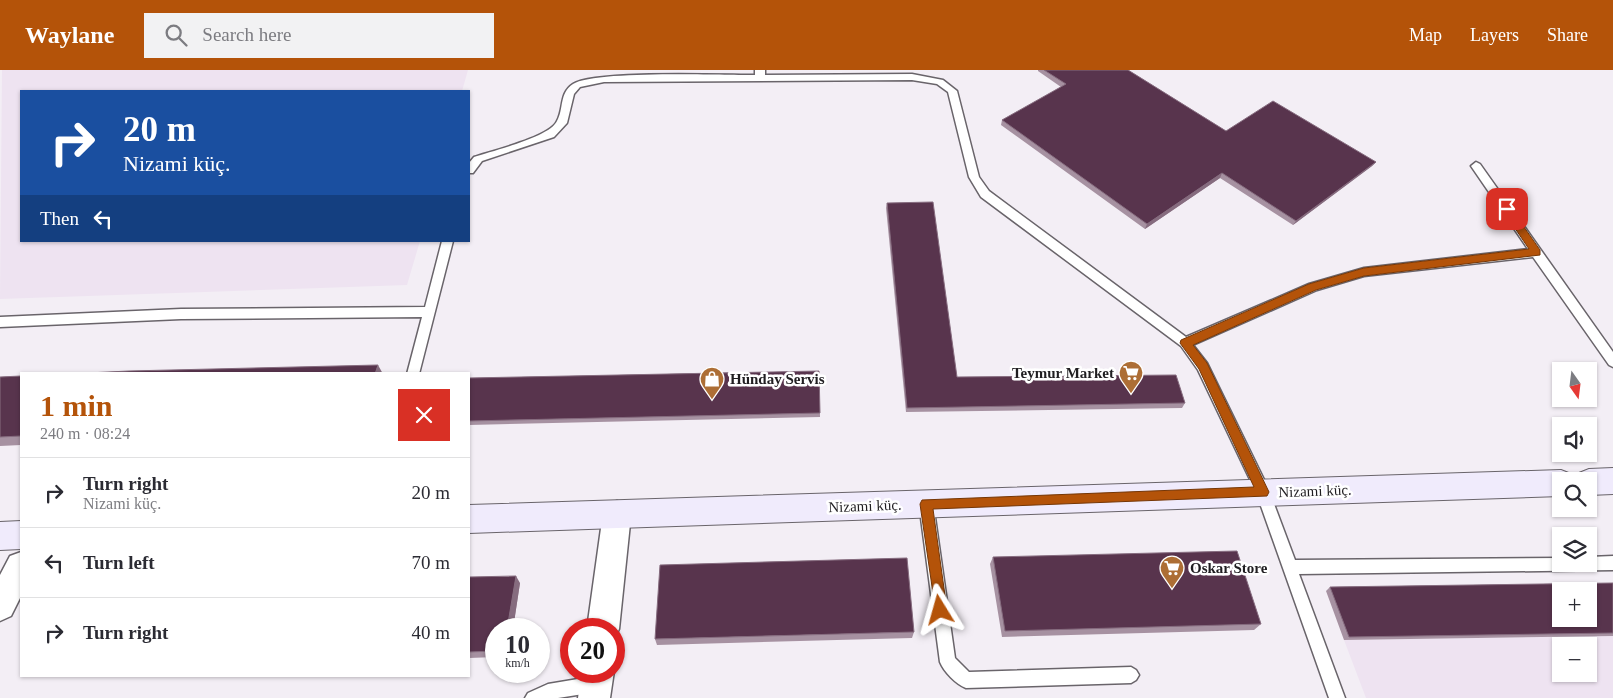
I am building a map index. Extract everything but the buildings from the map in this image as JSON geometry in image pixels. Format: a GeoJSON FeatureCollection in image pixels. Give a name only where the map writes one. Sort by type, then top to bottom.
{"type":"FeatureCollection","features":[{"type":"Feature","properties":{"kind":"main road"},"geometry":{"type":"LineString","coordinates":[[1597,482],[1613,481]]}},
{"type":"Feature","properties":{"kind":"main road","name":"Nizami küç."},"geometry":{"type":"LineString","coordinates":[[470,519],[1552,483]]}},
{"type":"Feature","properties":{"kind":"main road"},"geometry":{"type":"LineString","coordinates":[[0,536],[20,535]]}},
{"type":"Feature","properties":{"kind":"street"},"geometry":{"type":"LineString","coordinates":[[604,618],[617,514]]}},
{"type":"Feature","properties":{"kind":"street"},"geometry":{"type":"LineString","coordinates":[[0,606],[20,568]]}},
{"type":"Feature","properties":{"kind":"lane"},"geometry":{"type":"LineString","coordinates":[[473,158],[550,135],[562,123],[569,93],[577,85],[605,75],[760,74],[912,78],[940,82],[952,91],[974,177],[985,194],[1185,343],[1203,367],[1263,492],[1338,698]]}},
{"type":"Feature","properties":{"kind":"lane"},"geometry":{"type":"LineString","coordinates":[[1476,166],[1613,362]]}},
{"type":"Feature","properties":{"kind":"lane"},"geometry":{"type":"LineString","coordinates":[[414,372],[448,242]]}},
{"type":"Feature","properties":{"kind":"lane"},"geometry":{"type":"LineString","coordinates":[[1185,343],[1312,287],[1364,272],[1537,252]]}},
{"type":"Feature","properties":{"kind":"lane"},"geometry":{"type":"LineString","coordinates":[[0,322],[181,314],[429,312]]}},
{"type":"Feature","properties":{"kind":"lane"},"geometry":{"type":"LineString","coordinates":[[926,504],[948,662],[966,680],[1131,675]]}},
{"type":"Feature","properties":{"kind":"lane"},"geometry":{"type":"LineString","coordinates":[[1597,564],[1613,563]]}},
{"type":"Feature","properties":{"kind":"lane"},"geometry":{"type":"LineString","coordinates":[[1290,567],[1552,564]]}},
{"type":"Feature","properties":{"kind":"lane"},"geometry":{"type":"LineString","coordinates":[[533,698],[548,692],[596,685]]}},
{"type":"Feature","properties":{"kind":"shaded area"},"geometry":{"type":"Polygon","coordinates":[[[2,70],[468,70],[462,90],[20,90],[20,242],[420,242],[407,285],[0,299],[2,70]]]}},
{"type":"Feature","properties":{"kind":"shaded area"},"geometry":{"type":"Polygon","coordinates":[[[1613,636],[1613,698],[1366,698],[1344,640],[1613,636]]]}},
{"type":"Feature","properties":{"kind":"place","name":"Teymur Market"},"geometry":{"type":"Point","coordinates":[1131,394]}},
{"type":"Feature","properties":{"kind":"place","name":"Hünday Servis"},"geometry":{"type":"Point","coordinates":[712,400]}},
{"type":"Feature","properties":{"kind":"place","name":"Oskar Store"},"geometry":{"type":"Point","coordinates":[1172,589]}},
{"type":"Feature","properties":{"kind":"route"},"geometry":{"type":"LineString","coordinates":[[940,610],[926,504],[1263,492],[1203,367],[1185,343],[1312,287],[1364,272],[1537,252],[1507,209]]}}]}
